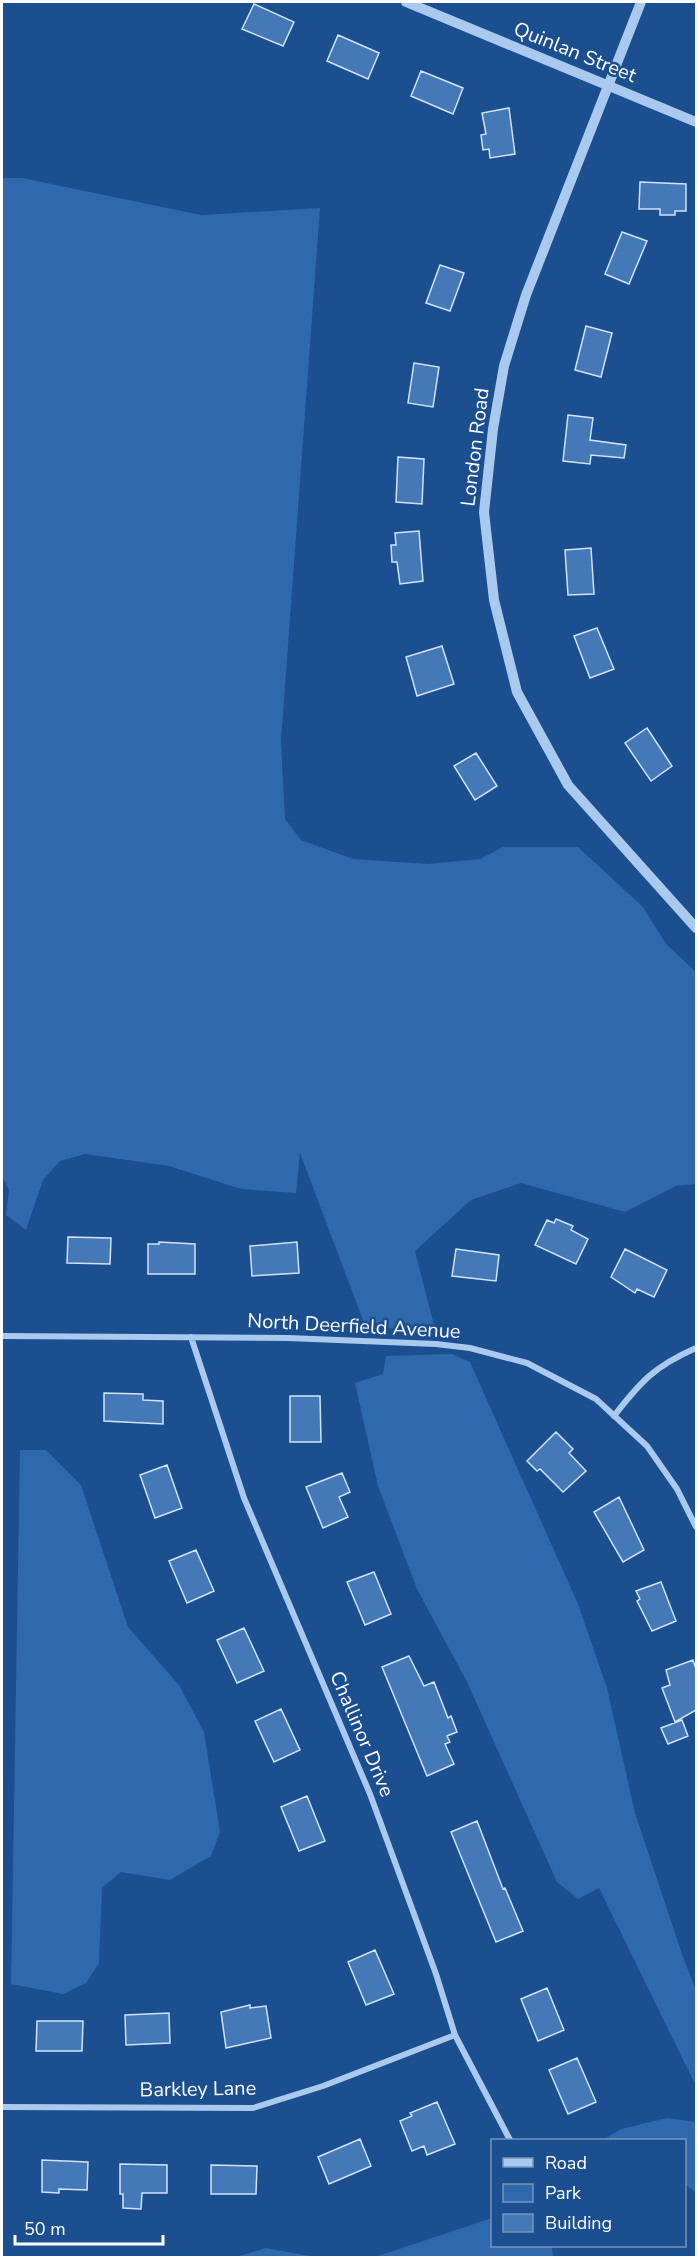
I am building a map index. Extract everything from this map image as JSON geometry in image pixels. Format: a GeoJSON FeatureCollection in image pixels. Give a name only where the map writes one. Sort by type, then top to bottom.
{"type":"FeatureCollection","features":[{"type":"Feature","properties":{"kind":"street","name":"Quinlan Street"},"geometry":{"type":"LineString","coordinates":[[406,2],[696,122]]}},
{"type":"Feature","properties":{"kind":"street","name":"London Road"},"geometry":{"type":"LineString","coordinates":[[640,2],[526,295],[504,366],[493,429],[484,512],[494,600],[518,692],[568,786],[696,928]]}},
{"type":"Feature","properties":{"kind":"street","name":"North Deerfield Avenue"},"geometry":{"type":"LineString","coordinates":[[2,1336],[311,1339],[470,1348],[527,1363],[596,1399],[647,1446],[677,1489],[696,1527]]}},
{"type":"Feature","properties":{"kind":"street","name":"Challinor Drive"},"geometry":{"type":"LineString","coordinates":[[191,1337],[244,1498],[370,1794],[436,1974],[455,2035],[509,2139]]}},
{"type":"Feature","properties":{"kind":"street"},"geometry":{"type":"LineString","coordinates":[[614,1416],[642,1380],[671,1359],[696,1348]]}},
{"type":"Feature","properties":{"kind":"street","name":"Barkley Lane"},"geometry":{"type":"LineString","coordinates":[[2,2107],[253,2108],[323,2086],[455,2035]]}},
{"type":"Feature","properties":{"kind":"green space"},"geometry":{"type":"Polygon","coordinates":[[[2,178],[22,178],[201,215],[320,208],[281,741],[285,819],[301,840],[353,859],[428,864],[480,859],[503,847],[578,847],[643,907],[666,944],[696,972],[696,1184],[676,1186],[625,1212],[521,1183],[471,1200],[415,1251],[435,1329],[366,1328],[300,1153],[296,1193],[241,1189],[169,1166],[85,1154],[60,1161],[43,1180],[26,1230],[6,1215],[9,1190],[2,1176],[2,178]]]}},
{"type":"Feature","properties":{"kind":"green space"},"geometry":{"type":"Polygon","coordinates":[[[452,1354],[470,1362],[578,1604],[607,1688],[635,1813],[696,1990],[696,2086],[599,1888],[578,1899],[557,1882],[467,1682],[417,1589],[378,1486],[355,1383],[383,1374],[386,1356],[452,1354]]]}},
{"type":"Feature","properties":{"kind":"green space"},"geometry":{"type":"Polygon","coordinates":[[[20,1450],[46,1450],[81,1485],[128,1627],[179,1685],[204,1732],[220,1832],[211,1856],[170,1880],[121,1872],[102,1888],[99,1963],[86,1983],[63,1994],[11,1984],[20,1450]]]}},
{"type":"Feature","properties":{"kind":"green space"},"geometry":{"type":"Polygon","coordinates":[[[667,2118],[696,2122],[696,2193],[686,2185],[686,2139],[605,2139],[621,2129],[667,2118]]]}},
{"type":"Feature","properties":{"kind":"green space"},"geometry":{"type":"Polygon","coordinates":[[[491,2218],[491,2247],[552,2247],[553,2257],[375,2257],[491,2218]]]}},
{"type":"Feature","properties":{"kind":"green space"},"geometry":{"type":"Polygon","coordinates":[[[266,2248],[315,2257],[236,2257],[266,2248]]]}},
{"type":"Feature","properties":{"kind":"building"},"geometry":{"type":"Polygon","coordinates":[[[254,4],[294,22],[283,46],[242,29],[254,4]]]}},
{"type":"Feature","properties":{"kind":"building"},"geometry":{"type":"Polygon","coordinates":[[[338,35],[379,53],[368,79],[327,61],[338,35]]]}},
{"type":"Feature","properties":{"kind":"building"},"geometry":{"type":"Polygon","coordinates":[[[421,71],[463,88],[453,114],[411,96],[421,71]]]}},
{"type":"Feature","properties":{"kind":"building"},"geometry":{"type":"Polygon","coordinates":[[[509,108],[515,154],[490,158],[489,149],[483,150],[481,135],[486,134],[482,113],[509,108]]]}},
{"type":"Feature","properties":{"kind":"building"},"geometry":{"type":"Polygon","coordinates":[[[640,182],[686,184],[686,211],[675,211],[675,215],[660,215],[660,209],[639,209],[640,182]]]}},
{"type":"Feature","properties":{"kind":"building"},"geometry":{"type":"Polygon","coordinates":[[[622,232],[647,241],[629,284],[605,274],[622,232]]]}},
{"type":"Feature","properties":{"kind":"building"},"geometry":{"type":"Polygon","coordinates":[[[440,265],[464,273],[450,311],[426,303],[440,265]]]}},
{"type":"Feature","properties":{"kind":"building"},"geometry":{"type":"Polygon","coordinates":[[[586,326],[612,333],[601,377],[575,370],[586,326]]]}},
{"type":"Feature","properties":{"kind":"building"},"geometry":{"type":"Polygon","coordinates":[[[414,363],[439,367],[433,407],[408,403],[414,363]]]}},
{"type":"Feature","properties":{"kind":"building"},"geometry":{"type":"Polygon","coordinates":[[[568,415],[593,418],[590,440],[626,445],[624,458],[591,455],[590,464],[563,461],[568,415]]]}},
{"type":"Feature","properties":{"kind":"building"},"geometry":{"type":"Polygon","coordinates":[[[398,457],[424,459],[422,504],[396,502],[398,457]]]}},
{"type":"Feature","properties":{"kind":"building"},"geometry":{"type":"Polygon","coordinates":[[[419,531],[423,581],[400,584],[397,562],[392,562],[391,545],[396,545],[395,533],[419,531]]]}},
{"type":"Feature","properties":{"kind":"building"},"geometry":{"type":"Polygon","coordinates":[[[591,548],[594,594],[568,595],[565,550],[591,548]]]}},
{"type":"Feature","properties":{"kind":"building"},"geometry":{"type":"Polygon","coordinates":[[[597,628],[614,669],[590,678],[574,636],[597,628]]]}},
{"type":"Feature","properties":{"kind":"building"},"geometry":{"type":"Polygon","coordinates":[[[442,646],[454,684],[417,696],[406,657],[442,646]]]}},
{"type":"Feature","properties":{"kind":"building"},"geometry":{"type":"Polygon","coordinates":[[[647,728],[672,766],[651,781],[625,743],[647,728]]]}},
{"type":"Feature","properties":{"kind":"building"},"geometry":{"type":"Polygon","coordinates":[[[476,753],[497,786],[475,800],[454,766],[476,753]]]}},
{"type":"Feature","properties":{"kind":"building"},"geometry":{"type":"Polygon","coordinates":[[[556,1219],[573,1226],[571,1230],[588,1239],[576,1264],[535,1245],[547,1220],[554,1223],[556,1219]]]}},
{"type":"Feature","properties":{"kind":"building"},"geometry":{"type":"Polygon","coordinates":[[[68,1237],[111,1238],[110,1264],[67,1263],[68,1237]]]}},
{"type":"Feature","properties":{"kind":"building"},"geometry":{"type":"Polygon","coordinates":[[[159,1242],[195,1244],[195,1274],[148,1274],[148,1244],[159,1244],[159,1242]]]}},
{"type":"Feature","properties":{"kind":"building"},"geometry":{"type":"Polygon","coordinates":[[[297,1242],[299,1273],[252,1276],[250,1246],[297,1242]]]}},
{"type":"Feature","properties":{"kind":"building"},"geometry":{"type":"Polygon","coordinates":[[[456,1249],[499,1255],[496,1281],[452,1276],[456,1249]]]}},
{"type":"Feature","properties":{"kind":"building"},"geometry":{"type":"Polygon","coordinates":[[[625,1249],[667,1270],[654,1297],[637,1289],[635,1293],[611,1277],[625,1249]]]}},
{"type":"Feature","properties":{"kind":"building"},"geometry":{"type":"Polygon","coordinates":[[[104,1393],[143,1394],[143,1400],[163,1401],[163,1424],[104,1421],[104,1393]]]}},
{"type":"Feature","properties":{"kind":"building"},"geometry":{"type":"Polygon","coordinates":[[[290,1396],[320,1396],[321,1442],[290,1442],[290,1396]]]}},
{"type":"Feature","properties":{"kind":"building"},"geometry":{"type":"Polygon","coordinates":[[[556,1432],[573,1449],[569,1453],[586,1471],[563,1492],[540,1469],[537,1471],[527,1461],[556,1432]]]}},
{"type":"Feature","properties":{"kind":"building"},"geometry":{"type":"Polygon","coordinates":[[[167,1465],[182,1508],[155,1518],[140,1475],[167,1465]]]}},
{"type":"Feature","properties":{"kind":"building"},"geometry":{"type":"Polygon","coordinates":[[[342,1473],[350,1492],[339,1497],[348,1517],[323,1528],[306,1487],[342,1473]]]}},
{"type":"Feature","properties":{"kind":"building"},"geometry":{"type":"Polygon","coordinates":[[[619,1497],[644,1550],[623,1562],[594,1512],[619,1497]]]}},
{"type":"Feature","properties":{"kind":"building"},"geometry":{"type":"Polygon","coordinates":[[[196,1550],[214,1591],[187,1603],[169,1561],[196,1550]]]}},
{"type":"Feature","properties":{"kind":"building"},"geometry":{"type":"Polygon","coordinates":[[[374,1572],[391,1614],[365,1625],[347,1582],[374,1572]]]}},
{"type":"Feature","properties":{"kind":"building"},"geometry":{"type":"Polygon","coordinates":[[[661,1582],[676,1621],[652,1631],[637,1601],[640,1599],[636,1591],[661,1582]]]}},
{"type":"Feature","properties":{"kind":"building"},"geometry":{"type":"Polygon","coordinates":[[[244,1628],[264,1671],[237,1683],[217,1640],[244,1628]]]}},
{"type":"Feature","properties":{"kind":"building"},"geometry":{"type":"Polygon","coordinates":[[[409,1656],[424,1686],[434,1682],[448,1718],[451,1716],[457,1732],[447,1736],[450,1742],[445,1744],[454,1764],[427,1776],[382,1667],[409,1656]]]}},
{"type":"Feature","properties":{"kind":"building"},"geometry":{"type":"Polygon","coordinates":[[[693,1660],[696,1669],[696,1710],[675,1722],[662,1688],[670,1685],[666,1670],[693,1660]]]}},
{"type":"Feature","properties":{"kind":"building"},"geometry":{"type":"Polygon","coordinates":[[[281,1709],[300,1750],[274,1762],[255,1721],[281,1709]]]}},
{"type":"Feature","properties":{"kind":"building"},"geometry":{"type":"Polygon","coordinates":[[[682,1720],[688,1736],[668,1744],[661,1728],[682,1720]]]}},
{"type":"Feature","properties":{"kind":"building"},"geometry":{"type":"Polygon","coordinates":[[[307,1796],[325,1841],[299,1851],[281,1807],[307,1796]]]}},
{"type":"Feature","properties":{"kind":"building"},"geometry":{"type":"Polygon","coordinates":[[[477,1821],[503,1889],[505,1888],[523,1931],[496,1942],[451,1832],[477,1821]]]}},
{"type":"Feature","properties":{"kind":"building"},"geometry":{"type":"Polygon","coordinates":[[[375,1950],[394,1994],[366,2005],[348,1962],[375,1950]]]}},
{"type":"Feature","properties":{"kind":"building"},"geometry":{"type":"Polygon","coordinates":[[[547,1988],[564,2030],[538,2041],[521,1999],[547,1988]]]}},
{"type":"Feature","properties":{"kind":"building"},"geometry":{"type":"Polygon","coordinates":[[[250,2005],[250,2008],[266,2006],[271,2038],[226,2048],[221,2012],[250,2005]]]}},
{"type":"Feature","properties":{"kind":"building"},"geometry":{"type":"Polygon","coordinates":[[[169,2013],[170,2043],[126,2045],[125,2015],[169,2013]]]}},
{"type":"Feature","properties":{"kind":"building"},"geometry":{"type":"Polygon","coordinates":[[[37,2021],[83,2021],[82,2051],[36,2051],[37,2021]]]}},
{"type":"Feature","properties":{"kind":"building"},"geometry":{"type":"Polygon","coordinates":[[[577,2058],[596,2102],[568,2114],[549,2070],[577,2058]]]}},
{"type":"Feature","properties":{"kind":"building"},"geometry":{"type":"Polygon","coordinates":[[[437,2102],[455,2144],[427,2155],[424,2146],[412,2151],[400,2121],[412,2116],[410,2113],[437,2102]]]}},
{"type":"Feature","properties":{"kind":"building"},"geometry":{"type":"Polygon","coordinates":[[[360,2139],[371,2166],[329,2184],[318,2157],[360,2139]]]}},
{"type":"Feature","properties":{"kind":"building"},"geometry":{"type":"Polygon","coordinates":[[[42,2160],[88,2162],[87,2190],[59,2189],[59,2193],[42,2192],[42,2160]]]}},
{"type":"Feature","properties":{"kind":"building"},"geometry":{"type":"Polygon","coordinates":[[[120,2164],[167,2165],[167,2193],[142,2193],[141,2209],[123,2208],[123,2194],[120,2194],[120,2164]]]}},
{"type":"Feature","properties":{"kind":"building"},"geometry":{"type":"Polygon","coordinates":[[[211,2165],[257,2166],[256,2194],[211,2194],[211,2165]]]}}]}
